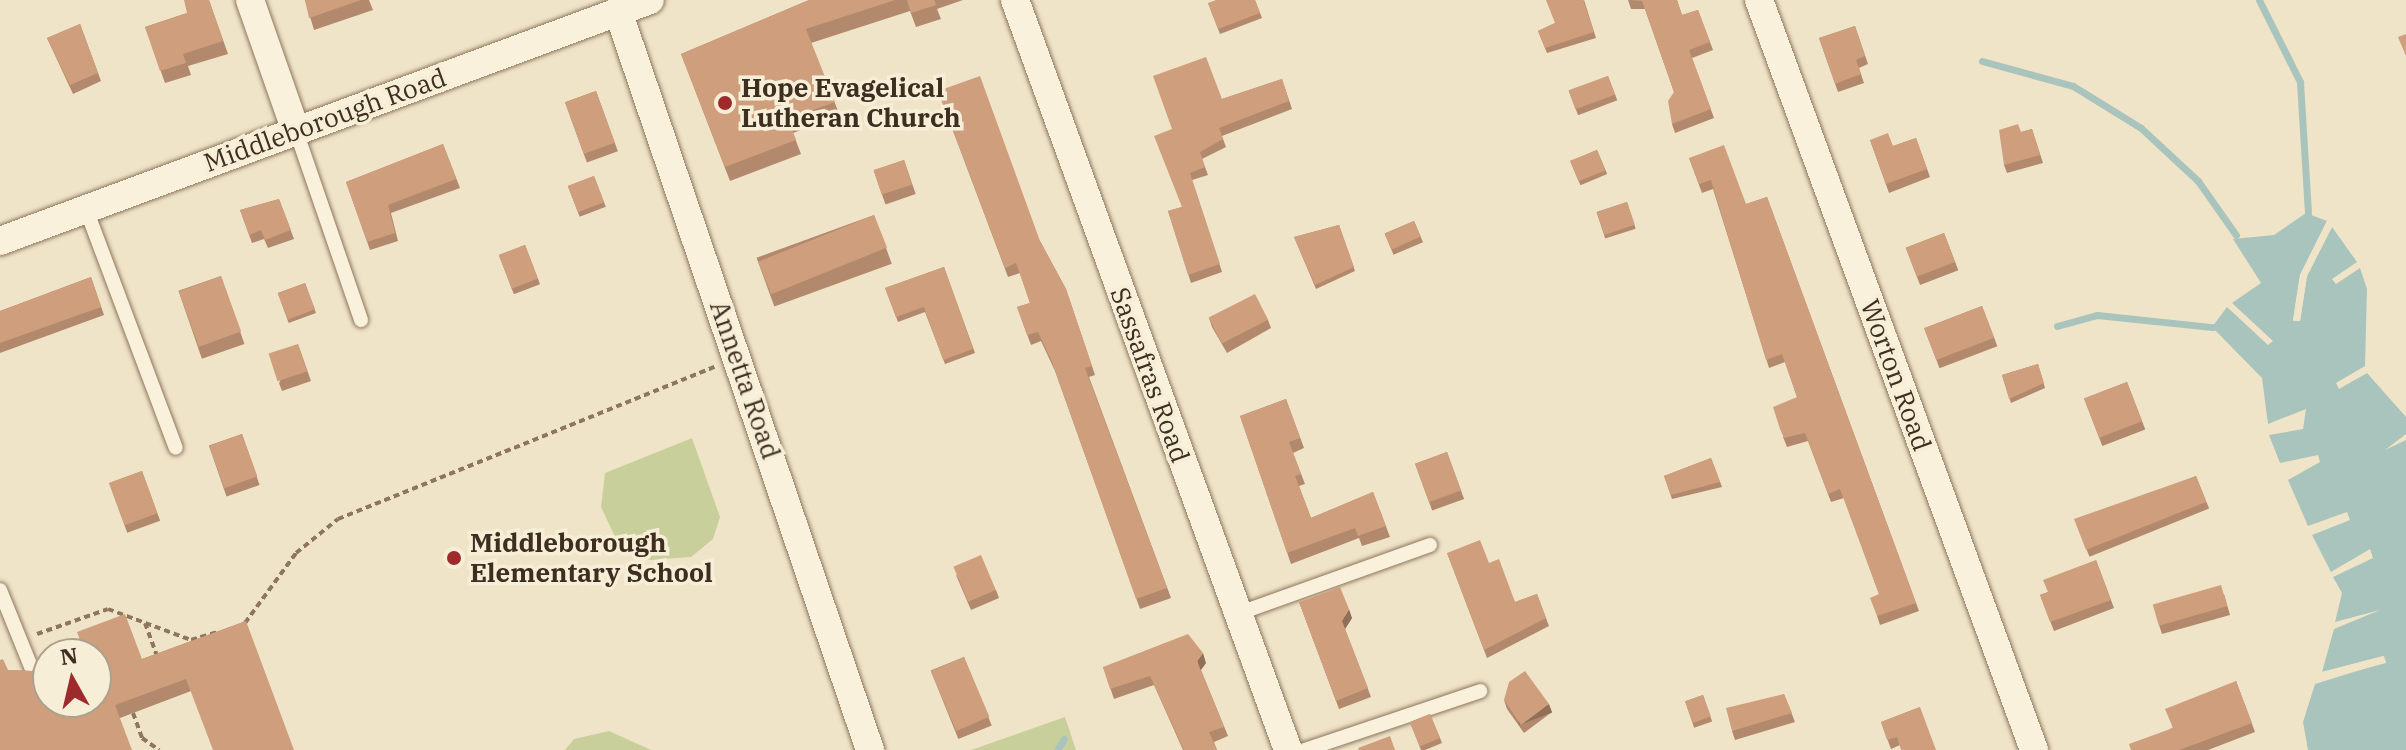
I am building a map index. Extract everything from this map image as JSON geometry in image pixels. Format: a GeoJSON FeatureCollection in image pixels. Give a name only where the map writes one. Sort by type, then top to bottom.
{"type":"FeatureCollection","features":[{"type":"Feature","properties":{"kind":"street"},"geometry":{"type":"LineString","coordinates":[[250,0],[296,131]]}},
{"type":"Feature","properties":{"kind":"street","name":"Middleborough Road"},"geometry":{"type":"LineString","coordinates":[[0,241],[650,0]]}},
{"type":"Feature","properties":{"kind":"street","name":"Sassafras Road"},"geometry":{"type":"LineString","coordinates":[[1015,0],[1288,750]]}},
{"type":"Feature","properties":{"kind":"street","name":"Worton Road"},"geometry":{"type":"LineString","coordinates":[[1759,0],[2034,750]]}},
{"type":"Feature","properties":{"kind":"street","name":"Annetta Road"},"geometry":{"type":"LineString","coordinates":[[618,11],[870,750]]}},
{"type":"Feature","properties":{"kind":"lane"},"geometry":{"type":"LineString","coordinates":[[296,131],[361,320]]}},
{"type":"Feature","properties":{"kind":"lane"},"geometry":{"type":"LineString","coordinates":[[86,209],[176,448]]}},
{"type":"Feature","properties":{"kind":"lane"},"geometry":{"type":"LineString","coordinates":[[1236,614],[1430,545]]}},
{"type":"Feature","properties":{"kind":"lane"},"geometry":{"type":"LineString","coordinates":[[0,590],[32,669]]}},
{"type":"Feature","properties":{"kind":"lane"},"geometry":{"type":"LineString","coordinates":[[1305,750],[1480,691]]}},
{"type":"Feature","properties":{"kind":"path"},"geometry":{"type":"LineString","coordinates":[[20,640],[108,609],[191,640],[245,623],[296,553],[338,519],[739,359]]}},
{"type":"Feature","properties":{"kind":"path"},"geometry":{"type":"LineString","coordinates":[[145,623],[159,663],[145,667]]}},
{"type":"Feature","properties":{"kind":"path"},"geometry":{"type":"LineString","coordinates":[[133,713],[142,738],[159,750]]}},
{"type":"Feature","properties":{"kind":"green space"},"geometry":{"type":"Polygon","coordinates":[[[692,438],[720,517],[713,539],[691,557],[650,560],[618,543],[601,507],[605,473],[692,438]]]}},
{"type":"Feature","properties":{"kind":"green space"},"geometry":{"type":"Polygon","coordinates":[[[1065,717],[1076,750],[971,750],[1065,717]]]}},
{"type":"Feature","properties":{"kind":"green space"},"geometry":{"type":"Polygon","coordinates":[[[609,731],[651,750],[565,750],[574,739],[609,731]]]}},
{"type":"Feature","properties":{"kind":"water"},"geometry":{"type":"Polygon","coordinates":[[[2306,213],[2327,221],[2300,275],[2293,320],[2300,321],[2307,276],[2332,227],[2357,262],[2332,279],[2336,284],[2360,268],[2367,289],[2365,366],[2336,383],[2339,389],[2367,373],[2406,417],[2406,434],[2385,450],[2406,440],[2406,750],[2308,750],[2303,722],[2315,684],[2386,662],[2383,656],[2322,672],[2334,629],[2380,610],[2335,622],[2342,593],[2333,577],[2373,558],[2370,549],[2331,572],[2312,535],[2350,520],[2347,512],[2308,526],[2288,480],[2320,462],[2318,455],[2280,463],[2269,435],[2303,429],[2306,409],[2268,424],[2262,378],[2212,327],[2227,307],[2268,345],[2273,341],[2232,303],[2261,283],[2233,239],[2274,235],[2306,213]]]}},
{"type":"Feature","properties":{"kind":"pier"},"geometry":{"type":"Polygon","coordinates":[[[2327,221],[2332,227],[2307,276],[2300,321],[2293,321],[2300,275],[2327,221]]]}},
{"type":"Feature","properties":{"kind":"pier"},"geometry":{"type":"Polygon","coordinates":[[[2384,656],[2386,663],[2319,681],[2322,672],[2384,656]]]}},
{"type":"Feature","properties":{"kind":"building"},"geometry":{"type":"Polygon","coordinates":[[[184,0],[209,0],[223,41],[183,54],[186,63],[160,71],[145,27],[187,13],[184,0]]]}},
{"type":"Feature","properties":{"kind":"building"},"geometry":{"type":"Polygon","coordinates":[[[305,0],[361,0],[309,18],[305,0]]]}},
{"type":"Feature","properties":{"kind":"building","name":"Hope Evagelical Lutheran Church"},"geometry":{"type":"Polygon","coordinates":[[[809,0],[895,0],[806,29],[835,102],[788,119],[796,140],[725,167],[681,54],[809,0]]]}},
{"type":"Feature","properties":{"kind":"building"},"geometry":{"type":"Polygon","coordinates":[[[907,0],[934,0],[936,5],[911,13],[907,0]]]}},
{"type":"Feature","properties":{"kind":"building"},"geometry":{"type":"Polygon","coordinates":[[[1216,0],[1255,0],[1260,13],[1218,29],[1208,3],[1216,0]]]}},
{"type":"Feature","properties":{"kind":"building"},"geometry":{"type":"Polygon","coordinates":[[[1546,0],[1583,0],[1594,32],[1545,48],[1538,31],[1555,23],[1546,0]]]}},
{"type":"Feature","properties":{"kind":"building"},"geometry":{"type":"Polygon","coordinates":[[[1628,0],[1677,0],[1682,15],[1698,10],[1710,42],[1689,50],[1711,109],[1672,124],[1668,101],[1674,92],[1642,1],[1628,0]]]}},
{"type":"Feature","properties":{"kind":"building"},"geometry":{"type":"Polygon","coordinates":[[[80,24],[98,73],[70,85],[47,38],[80,24]]]}},
{"type":"Feature","properties":{"kind":"building"},"geometry":{"type":"Polygon","coordinates":[[[1855,26],[1865,56],[1856,60],[1861,74],[1835,84],[1819,38],[1855,26]]]}},
{"type":"Feature","properties":{"kind":"building"},"geometry":{"type":"Polygon","coordinates":[[[2406,34],[2406,56],[2398,37],[2406,34]]]}},
{"type":"Feature","properties":{"kind":"building"},"geometry":{"type":"Polygon","coordinates":[[[1206,57],[1222,99],[1282,79],[1289,101],[1219,128],[1223,139],[1200,152],[1205,167],[1190,173],[1220,264],[1188,275],[1168,211],[1182,207],[1154,136],[1172,129],[1153,76],[1206,57]]]}},
{"type":"Feature","properties":{"kind":"building"},"geometry":{"type":"Polygon","coordinates":[[[980,76],[1040,241],[1066,289],[1092,366],[1085,368],[1167,588],[1136,599],[1052,362],[1038,332],[1027,335],[1017,307],[1030,303],[1016,263],[1005,268],[938,91],[980,76]]]}},
{"type":"Feature","properties":{"kind":"building"},"geometry":{"type":"Polygon","coordinates":[[[1608,76],[1615,95],[1575,109],[1569,90],[1608,76]]]}},
{"type":"Feature","properties":{"kind":"building"},"geometry":{"type":"Polygon","coordinates":[[[596,91],[615,143],[584,154],[565,102],[596,91]]]}},
{"type":"Feature","properties":{"kind":"building"},"geometry":{"type":"Polygon","coordinates":[[[2018,124],[2021,132],[2032,129],[2040,155],[2004,165],[1999,130],[2018,124]]]}},
{"type":"Feature","properties":{"kind":"building"},"geometry":{"type":"Polygon","coordinates":[[[1888,133],[1893,146],[1916,138],[1927,169],[1886,184],[1870,140],[1888,133]]]}},
{"type":"Feature","properties":{"kind":"building"},"geometry":{"type":"Polygon","coordinates":[[[443,144],[456,179],[388,205],[395,233],[367,242],[346,182],[443,144]]]}},
{"type":"Feature","properties":{"kind":"building"},"geometry":{"type":"Polygon","coordinates":[[[1724,145],[1746,204],[1767,197],[1916,603],[1877,616],[1870,598],[1879,594],[1840,489],[1828,494],[1805,433],[1784,438],[1780,429],[1773,407],[1797,397],[1782,354],[1766,360],[1711,180],[1699,184],[1689,158],[1724,145]]]}},
{"type":"Feature","properties":{"kind":"building"},"geometry":{"type":"Polygon","coordinates":[[[1597,150],[1605,170],[1578,181],[1570,161],[1597,150]]]}},
{"type":"Feature","properties":{"kind":"building"},"geometry":{"type":"Polygon","coordinates":[[[904,160],[912,185],[882,195],[874,170],[904,160]]]}},
{"type":"Feature","properties":{"kind":"building"},"geometry":{"type":"Polygon","coordinates":[[[594,176],[604,202],[578,212],[568,186],[594,176]]]}},
{"type":"Feature","properties":{"kind":"building"},"geometry":{"type":"Polygon","coordinates":[[[279,199],[291,230],[265,240],[261,230],[249,235],[240,210],[279,199]]]}},
{"type":"Feature","properties":{"kind":"building"},"geometry":{"type":"Polygon","coordinates":[[[1627,202],[1635,225],[1605,235],[1597,212],[1627,202]]]}},
{"type":"Feature","properties":{"kind":"building"},"geometry":{"type":"Polygon","coordinates":[[[874,215],[887,247],[771,294],[758,262],[874,215]]]}},
{"type":"Feature","properties":{"kind":"building"},"geometry":{"type":"Polygon","coordinates":[[[1414,221],[1421,237],[1392,250],[1385,234],[1414,221]]]}},
{"type":"Feature","properties":{"kind":"building"},"geometry":{"type":"Polygon","coordinates":[[[1339,225],[1354,267],[1315,285],[1294,237],[1339,225]]]}},
{"type":"Feature","properties":{"kind":"building"},"geometry":{"type":"Polygon","coordinates":[[[1944,233],[1955,262],[1917,277],[1906,248],[1944,233]]]}},
{"type":"Feature","properties":{"kind":"building"},"geometry":{"type":"Polygon","coordinates":[[[525,245],[538,279],[512,289],[499,255],[525,245]]]}},
{"type":"Feature","properties":{"kind":"building"},"geometry":{"type":"Polygon","coordinates":[[[944,267],[973,349],[943,360],[924,307],[896,317],[885,288],[944,267]]]}},
{"type":"Feature","properties":{"kind":"building"},"geometry":{"type":"Polygon","coordinates":[[[221,276],[241,331],[199,347],[179,291],[221,276]]]}},
{"type":"Feature","properties":{"kind":"building"},"geometry":{"type":"Polygon","coordinates":[[[91,277],[101,307],[0,343],[0,311],[91,277]]]}},
{"type":"Feature","properties":{"kind":"building"},"geometry":{"type":"Polygon","coordinates":[[[305,283],[315,309],[288,320],[278,293],[305,283]]]}},
{"type":"Feature","properties":{"kind":"building"},"geometry":{"type":"Polygon","coordinates":[[[1255,294],[1268,320],[1222,343],[1209,318],[1255,294]]]}},
{"type":"Feature","properties":{"kind":"building"},"geometry":{"type":"Polygon","coordinates":[[[1982,306],[1994,338],[1936,360],[1924,328],[1982,306]]]}},
{"type":"Feature","properties":{"kind":"building"},"geometry":{"type":"Polygon","coordinates":[[[298,344],[307,372],[277,381],[269,354],[298,344]]]}},
{"type":"Feature","properties":{"kind":"building"},"geometry":{"type":"Polygon","coordinates":[[[2038,364],[2044,383],[2009,399],[2002,375],[2038,364]]]}},
{"type":"Feature","properties":{"kind":"building"},"geometry":{"type":"Polygon","coordinates":[[[2127,382],[2142,421],[2099,438],[2084,398],[2127,382]]]}},
{"type":"Feature","properties":{"kind":"building"},"geometry":{"type":"Polygon","coordinates":[[[1286,399],[1300,438],[1289,442],[1301,474],[1295,476],[1311,518],[1373,492],[1386,526],[1358,536],[1355,528],[1287,553],[1240,416],[1286,399]]]}},
{"type":"Feature","properties":{"kind":"building"},"geometry":{"type":"Polygon","coordinates":[[[242,434],[257,476],[225,488],[209,446],[242,434]]]}},
{"type":"Feature","properties":{"kind":"building"},"geometry":{"type":"Polygon","coordinates":[[[1447,452],[1461,491],[1429,502],[1415,464],[1447,452]]]}},
{"type":"Feature","properties":{"kind":"building"},"geometry":{"type":"Polygon","coordinates":[[[1711,458],[1720,482],[1671,495],[1664,476],[1711,458]]]}},
{"type":"Feature","properties":{"kind":"building"},"geometry":{"type":"Polygon","coordinates":[[[142,471],[157,513],[125,525],[109,483],[142,471]]]}},
{"type":"Feature","properties":{"kind":"building"},"geometry":{"type":"Polygon","coordinates":[[[2196,476],[2206,502],[2086,550],[2074,519],[2196,476]]]}},
{"type":"Feature","properties":{"kind":"building"},"geometry":{"type":"Polygon","coordinates":[[[1480,540],[1489,563],[1499,559],[1515,602],[1537,594],[1546,618],[1484,650],[1447,553],[1480,540]]]}},
{"type":"Feature","properties":{"kind":"building"},"geometry":{"type":"Polygon","coordinates":[[[981,555],[996,590],[968,602],[953,567],[981,555]]]}},
{"type":"Feature","properties":{"kind":"building"},"geometry":{"type":"Polygon","coordinates":[[[2096,560],[2111,600],[2050,622],[2040,595],[2048,592],[2043,580],[2096,560]]]}},
{"type":"Feature","properties":{"kind":"building"},"geometry":{"type":"Polygon","coordinates":[[[2221,585],[2227,606],[2159,626],[2153,605],[2221,585]]]}},
{"type":"Feature","properties":{"kind":"building"},"geometry":{"type":"Polygon","coordinates":[[[1340,587],[1349,609],[1342,621],[1368,688],[1336,701],[1299,602],[1340,587]]]}},
{"type":"Feature","properties":{"kind":"building"},"geometry":{"type":"Polygon","coordinates":[[[125,614],[142,659],[246,621],[294,750],[213,750],[186,679],[115,705],[132,750],[0,750],[0,660],[3,659],[8,670],[32,671],[32,718],[112,718],[112,638],[79,638],[77,632],[125,614]]]}},
{"type":"Feature","properties":{"kind":"building"},"geometry":{"type":"Polygon","coordinates":[[[1188,634],[1203,653],[1197,661],[1224,727],[1209,732],[1217,750],[1184,750],[1150,676],[1110,689],[1103,667],[1188,634]]]}},
{"type":"Feature","properties":{"kind":"building"},"geometry":{"type":"Polygon","coordinates":[[[964,657],[989,717],[956,731],[931,671],[964,657]]]}},
{"type":"Feature","properties":{"kind":"building"},"geometry":{"type":"Polygon","coordinates":[[[1525,671],[1549,704],[1521,725],[1504,700],[1509,682],[1525,671]]]}},
{"type":"Feature","properties":{"kind":"building"},"geometry":{"type":"Polygon","coordinates":[[[2236,681],[2252,723],[2179,750],[2131,750],[2129,744],[2173,728],[2165,709],[2236,681]]]}},
{"type":"Feature","properties":{"kind":"building"},"geometry":{"type":"Polygon","coordinates":[[[1784,694],[1792,713],[1732,731],[1726,708],[1784,694]]]}},
{"type":"Feature","properties":{"kind":"building"},"geometry":{"type":"Polygon","coordinates":[[[1703,695],[1711,717],[1693,723],[1685,701],[1703,695]]]}},
{"type":"Feature","properties":{"kind":"building"},"geometry":{"type":"Polygon","coordinates":[[[1920,707],[1936,750],[1901,750],[1897,737],[1887,740],[1881,722],[1920,707]]]}},
{"type":"Feature","properties":{"kind":"building"},"geometry":{"type":"Polygon","coordinates":[[[1430,714],[1440,738],[1420,747],[1410,723],[1430,714]]]}},
{"type":"Feature","properties":{"kind":"building"},"geometry":{"type":"Polygon","coordinates":[[[1390,736],[1395,750],[1358,748],[1390,736]]]}},
{"type":"Feature","properties":{"kind":"waterway"},"geometry":{"type":"LineString","coordinates":[[2259,0],[2300,82],[2308,213]]}},
{"type":"Feature","properties":{"kind":"waterway"},"geometry":{"type":"LineString","coordinates":[[1982,61],[2073,86],[2141,128],[2198,181],[2236,235]]}},
{"type":"Feature","properties":{"kind":"waterway"},"geometry":{"type":"LineString","coordinates":[[2057,326],[2097,315],[2212,327]]}},
{"type":"Feature","properties":{"kind":"waterway"},"geometry":{"type":"LineString","coordinates":[[1057,750],[1064,739]]}},
{"type":"Feature","properties":{"kind":"place","name":"Hope Evagelical Lutheran Church"},"geometry":{"type":"Point","coordinates":[725,103]}},
{"type":"Feature","properties":{"kind":"place","name":"Middleborough Elementary School"},"geometry":{"type":"Point","coordinates":[454,558]}}]}
